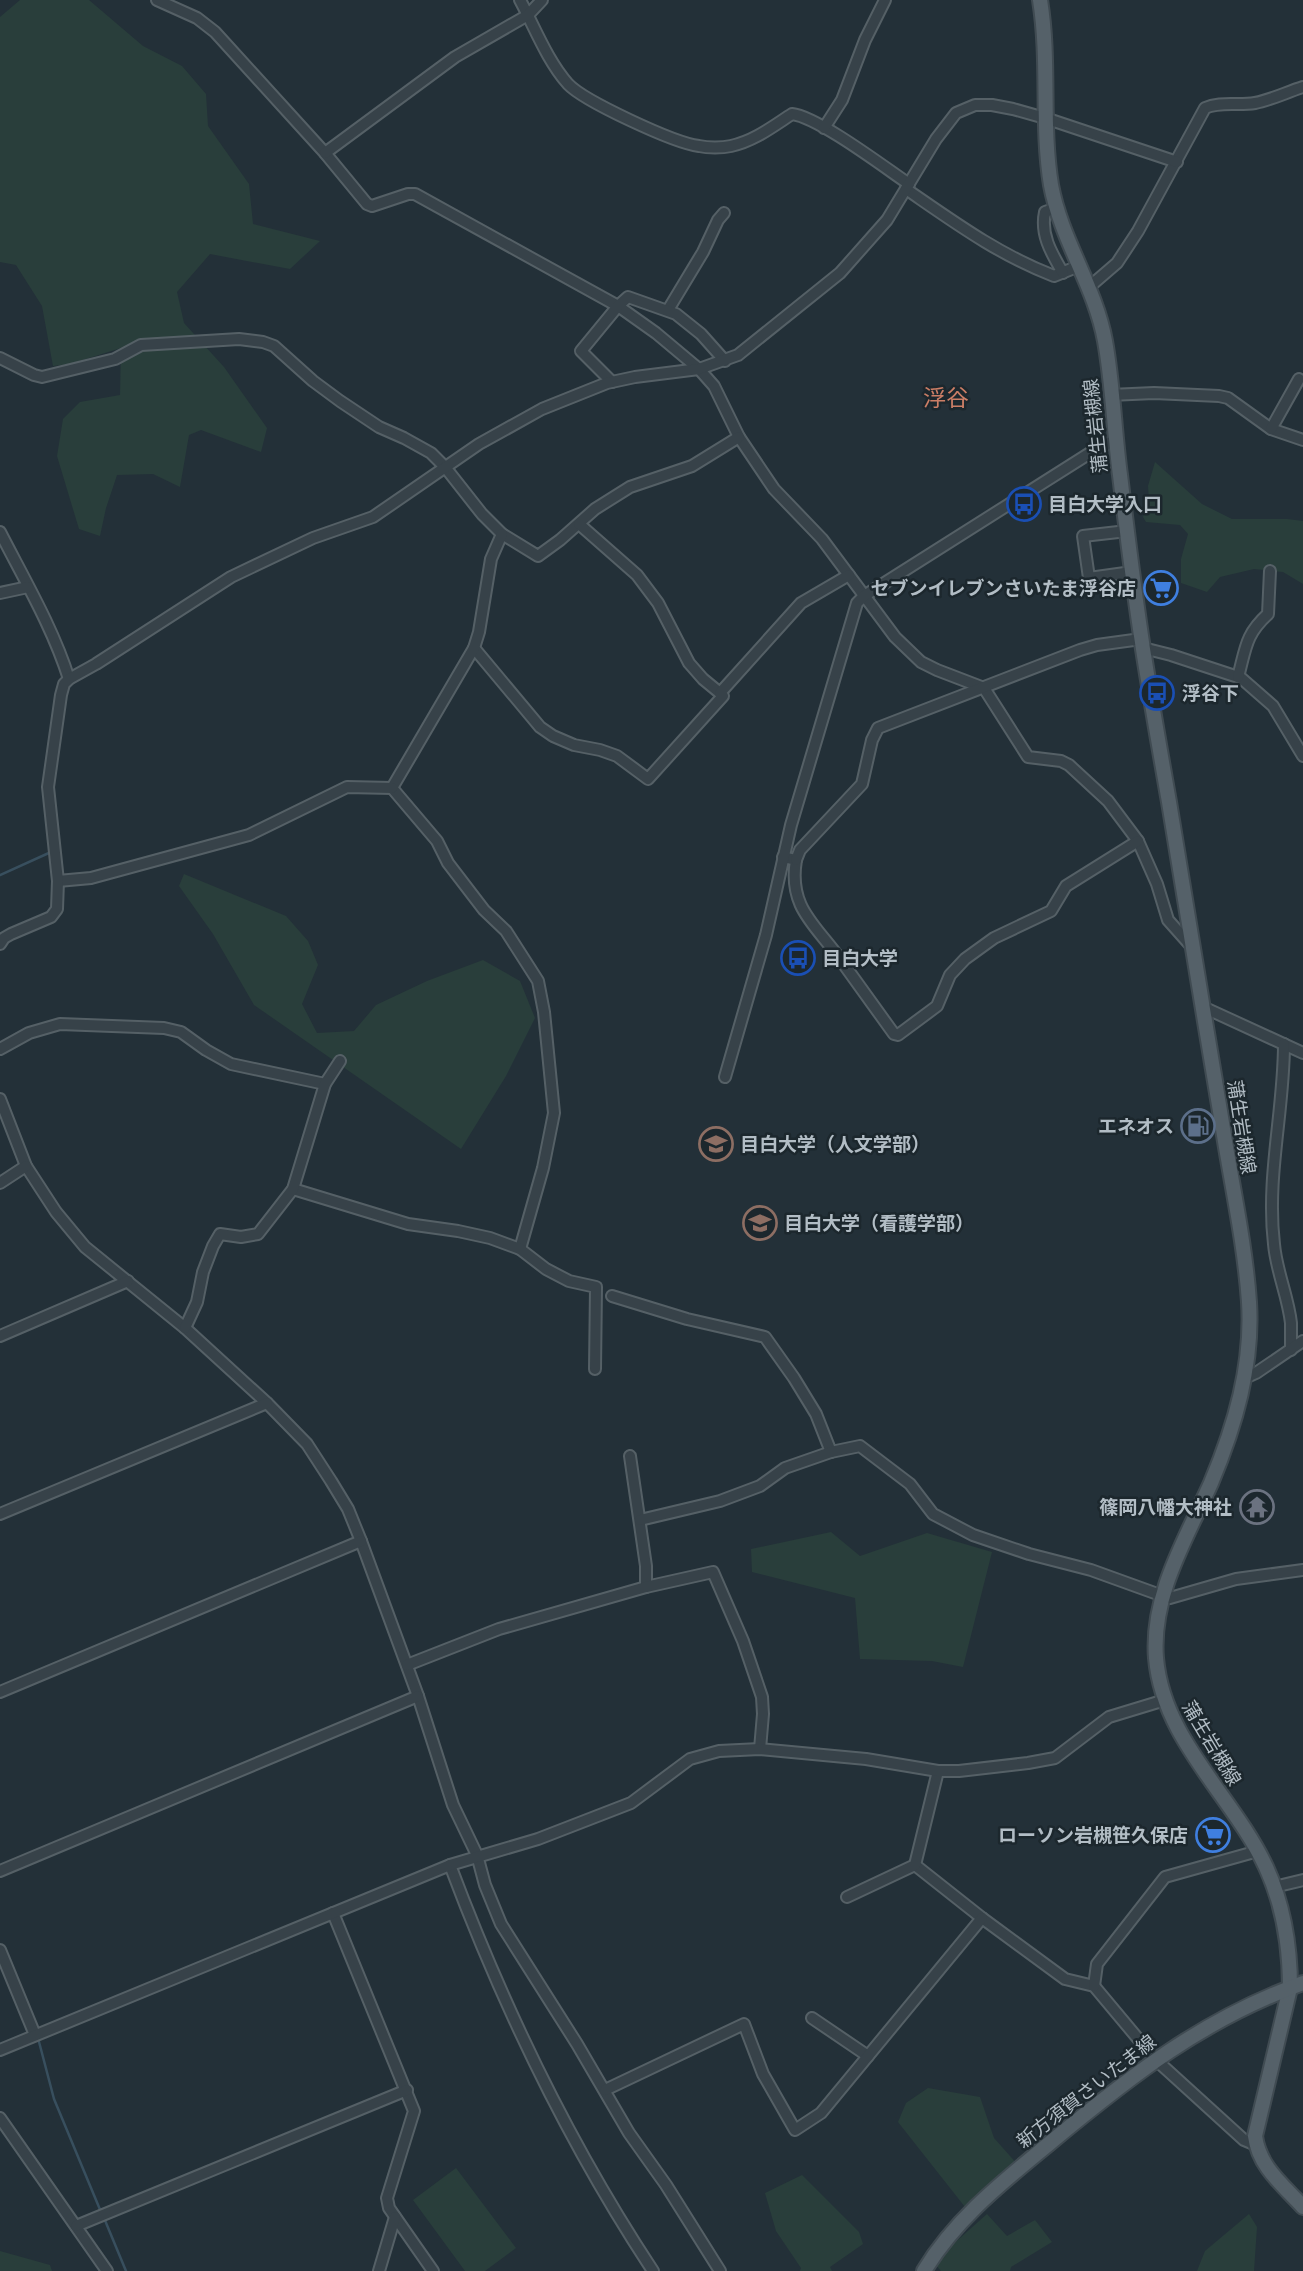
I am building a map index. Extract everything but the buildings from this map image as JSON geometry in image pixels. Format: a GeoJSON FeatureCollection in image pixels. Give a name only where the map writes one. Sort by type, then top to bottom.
{"type":"FeatureCollection","features":[{"type":"Feature","properties":{"kind":"main road","name":"蒲生岩槻線"},"geometry":{"type":"LineString","coordinates":[[1040,0],[1046,39],[1045,118],[1049,170],[1056,208],[1097,309],[1105,342],[1142,643],[1247,1279],[1249,1320],[1245,1378],[1224,1450],[1170,1573],[1157,1623],[1156,1649],[1165,1700],[1179,1731],[1258,1850],[1274,1887],[1284,1926],[1290,1968],[1296,1985],[1256,2126],[1256,2144]]}},
{"type":"Feature","properties":{"kind":"main road","name":"新方須賀さいたま線"},"geometry":{"type":"LineString","coordinates":[[924,2271],[957,2225],[1002,2183],[1155,2059],[1230,2014],[1296,1985]]}},
{"type":"Feature","properties":{"kind":"main road"},"geometry":{"type":"LineString","coordinates":[[1256,2144],[1264,2164],[1303,2207]]}},
{"type":"Feature","properties":{"kind":"street"},"geometry":{"type":"LineString","coordinates":[[157,0],[197,18],[215,32],[325,153],[367,204],[372,206],[415,194],[618,306],[699,369],[714,386],[739,437],[774,489],[822,540],[895,637],[921,662],[984,688],[1028,757],[1061,761],[1069,765],[1108,801],[1138,841],[1157,884],[1168,920],[1192,948]]}},
{"type":"Feature","properties":{"kind":"street"},"geometry":{"type":"LineString","coordinates":[[181,10],[188,0]]}},
{"type":"Feature","properties":{"kind":"street"},"geometry":{"type":"LineString","coordinates":[[520,0],[534,31],[569,85],[658,133],[698,146],[728,147],[757,138],[792,114],[800,115],[824,128],[1002,253],[1054,276],[1079,266]]}},
{"type":"Feature","properties":{"kind":"street"},"geometry":{"type":"LineString","coordinates":[[325,153],[455,57],[528,15],[541,0]]}},
{"type":"Feature","properties":{"kind":"street"},"geometry":{"type":"LineString","coordinates":[[824,128],[842,100],[865,40],[885,0]]}},
{"type":"Feature","properties":{"kind":"street"},"geometry":{"type":"LineString","coordinates":[[1088,288],[1117,263],[1177,162],[1205,108],[1214,104],[1257,103],[1303,87]]}},
{"type":"Feature","properties":{"kind":"street"},"geometry":{"type":"LineString","coordinates":[[0,944],[11,934],[51,918],[57,909],[58,881],[48,787],[61,695],[64,684],[69,679],[231,577],[313,538],[373,516],[496,433],[542,409],[612,382],[699,369],[738,355],[840,273],[887,220],[936,139],[956,113],[975,105],[992,105],[1045,118],[1177,162]]}},
{"type":"Feature","properties":{"kind":"street"},"geometry":{"type":"LineString","coordinates":[[1056,208],[1045,212],[1043,220],[1049,248],[1063,273]]}},
{"type":"Feature","properties":{"kind":"street"},"geometry":{"type":"LineString","coordinates":[[668,310],[724,213]]}},
{"type":"Feature","properties":{"kind":"street"},"geometry":{"type":"LineString","coordinates":[[612,382],[581,351],[628,296],[676,314],[701,334],[725,361]]}},
{"type":"Feature","properties":{"kind":"street"},"geometry":{"type":"LineString","coordinates":[[0,358],[42,377],[115,359],[141,345],[239,339],[263,342],[281,351],[313,381],[379,427],[431,453],[502,534],[538,556],[595,509],[630,487],[692,466],[739,437]]}},
{"type":"Feature","properties":{"kind":"street"},"geometry":{"type":"LineString","coordinates":[[1271,429],[1299,379]]}},
{"type":"Feature","properties":{"kind":"street"},"geometry":{"type":"LineString","coordinates":[[1110,394],[1154,393],[1228,398],[1271,429],[1303,440]]}},
{"type":"Feature","properties":{"kind":"street"},"geometry":{"type":"LineString","coordinates":[[725,1077],[766,935],[783,857],[857,603],[1090,453],[1115,440]]}},
{"type":"Feature","properties":{"kind":"street"},"geometry":{"type":"LineString","coordinates":[[474,648],[540,727],[574,745],[617,756],[648,779],[723,696],[689,663],[658,603],[636,575],[579,524]]}},
{"type":"Feature","properties":{"kind":"street"},"geometry":{"type":"LineString","coordinates":[[1127,531],[1083,536],[1089,578],[1132,572]]}},
{"type":"Feature","properties":{"kind":"street"},"geometry":{"type":"LineString","coordinates":[[0,532],[63,661],[69,679]]}},
{"type":"Feature","properties":{"kind":"street"},"geometry":{"type":"LineString","coordinates":[[392,788],[474,648],[480,632],[491,559],[502,534]]}},
{"type":"Feature","properties":{"kind":"street"},"geometry":{"type":"LineString","coordinates":[[1238,677],[1248,638],[1254,627],[1268,614],[1270,571]]}},
{"type":"Feature","properties":{"kind":"street"},"geometry":{"type":"LineString","coordinates":[[720,693],[801,603],[849,575]]}},
{"type":"Feature","properties":{"kind":"street"},"geometry":{"type":"LineString","coordinates":[[0,593],[28,587]]}},
{"type":"Feature","properties":{"kind":"street"},"geometry":{"type":"LineString","coordinates":[[1138,841],[1066,886],[1051,911],[994,938],[965,959],[950,975],[937,1006],[898,1035],[894,1034],[837,955],[809,922],[800,905],[794,874],[800,850],[862,784],[872,740],[878,728],[1097,645],[1142,643],[1238,677],[1273,706],[1303,756]]}},
{"type":"Feature","properties":{"kind":"street"},"geometry":{"type":"LineString","coordinates":[[58,881],[92,878],[249,835],[347,787],[392,788],[436,841],[448,863],[484,910],[506,931],[538,981],[544,1012],[554,1113],[543,1168],[520,1249]]}},
{"type":"Feature","properties":{"kind":"street"},"geometry":{"type":"LineString","coordinates":[[783,857],[796,860]]}},
{"type":"Feature","properties":{"kind":"street"},"geometry":{"type":"LineString","coordinates":[[1203,1007],[1303,1053]]}},
{"type":"Feature","properties":{"kind":"street"},"geometry":{"type":"LineString","coordinates":[[0,1049],[29,1033],[60,1024],[164,1028],[181,1032],[206,1051],[231,1064],[325,1084]]}},
{"type":"Feature","properties":{"kind":"street"},"geometry":{"type":"LineString","coordinates":[[1284,1044],[1284,1069],[1276,1128],[1273,1244],[1290,1321],[1291,1350]]}},
{"type":"Feature","properties":{"kind":"street"},"geometry":{"type":"LineString","coordinates":[[185,1328],[197,1301],[203,1272],[220,1234],[241,1237],[258,1234],[293,1189],[325,1084],[340,1062]]}},
{"type":"Feature","properties":{"kind":"street"},"geometry":{"type":"LineString","coordinates":[[0,1100],[26,1166],[56,1212],[85,1247],[185,1328],[267,1403],[307,1444],[348,1509],[418,1696],[453,1805],[477,1855],[485,1885],[501,1924],[629,2133],[666,2185],[720,2271]]}},
{"type":"Feature","properties":{"kind":"street"},"geometry":{"type":"LineString","coordinates":[[0,1183],[26,1166]]}},
{"type":"Feature","properties":{"kind":"street"},"geometry":{"type":"LineString","coordinates":[[293,1189],[408,1224],[490,1238],[520,1249],[546,1269],[569,1281],[596,1287],[595,1370]]}},
{"type":"Feature","properties":{"kind":"street"},"geometry":{"type":"LineString","coordinates":[[0,1336],[128,1281]]}},
{"type":"Feature","properties":{"kind":"street"},"geometry":{"type":"LineString","coordinates":[[612,1296],[687,1319],[765,1337],[816,1414],[831,1452]]}},
{"type":"Feature","properties":{"kind":"street"},"geometry":{"type":"LineString","coordinates":[[1245,1378],[1303,1341]]}},
{"type":"Feature","properties":{"kind":"street"},"geometry":{"type":"LineString","coordinates":[[0,1514],[267,1403]]}},
{"type":"Feature","properties":{"kind":"street"},"geometry":{"type":"LineString","coordinates":[[640,1520],[720,1501],[760,1486],[785,1468],[831,1452],[860,1446],[910,1484],[933,1514],[973,1535],[1029,1554],[1091,1570],[1170,1598],[1236,1579],[1303,1570]]}},
{"type":"Feature","properties":{"kind":"street"},"geometry":{"type":"LineString","coordinates":[[631,1456],[646,1566],[646,1587]]}},
{"type":"Feature","properties":{"kind":"street"},"geometry":{"type":"LineString","coordinates":[[0,1692],[361,1541]]}},
{"type":"Feature","properties":{"kind":"street"},"geometry":{"type":"LineString","coordinates":[[407,1665],[499,1629],[646,1587],[713,1572],[743,1641],[762,1697],[760,1749]]}},
{"type":"Feature","properties":{"kind":"street"},"geometry":{"type":"LineString","coordinates":[[0,1871],[418,1696]]}},
{"type":"Feature","properties":{"kind":"street"},"geometry":{"type":"LineString","coordinates":[[0,2050],[450,1864],[538,1839],[631,1803],[690,1759],[719,1751],[760,1749],[841,1756],[938,1771],[962,1771],[1055,1758],[1109,1717],[1165,1700]]}},
{"type":"Feature","properties":{"kind":"street"},"geometry":{"type":"LineString","coordinates":[[915,1865],[938,1771]]}},
{"type":"Feature","properties":{"kind":"street"},"geometry":{"type":"LineString","coordinates":[[1094,1986],[1097,1964],[1165,1877],[1258,1850]]}},
{"type":"Feature","properties":{"kind":"street"},"geometry":{"type":"LineString","coordinates":[[450,1864],[477,1936],[578,2149],[624,2228],[653,2271]]}},
{"type":"Feature","properties":{"kind":"street"},"geometry":{"type":"LineString","coordinates":[[847,1897],[915,1865]]}},
{"type":"Feature","properties":{"kind":"street"},"geometry":{"type":"LineString","coordinates":[[915,1865],[1065,1979],[1094,1986],[1155,2059],[1244,2140],[1256,2144]]}},
{"type":"Feature","properties":{"kind":"street"},"geometry":{"type":"LineString","coordinates":[[1274,1887],[1303,1880]]}},
{"type":"Feature","properties":{"kind":"street"},"geometry":{"type":"LineString","coordinates":[[333,1913],[414,2111],[387,2198],[389,2208],[433,2271]]}},
{"type":"Feature","properties":{"kind":"street"},"geometry":{"type":"LineString","coordinates":[[605,2090],[744,2024],[763,2074],[795,2130],[821,2113],[982,1918]]}},
{"type":"Feature","properties":{"kind":"street"},"geometry":{"type":"LineString","coordinates":[[0,1950],[35,2035]]}},
{"type":"Feature","properties":{"kind":"street"},"geometry":{"type":"LineString","coordinates":[[812,2018],[868,2056]]}},
{"type":"Feature","properties":{"kind":"street"},"geometry":{"type":"LineString","coordinates":[[76,2226],[407,2090]]}},
{"type":"Feature","properties":{"kind":"street"},"geometry":{"type":"LineString","coordinates":[[0,2118],[107,2271]]}},
{"type":"Feature","properties":{"kind":"street"},"geometry":{"type":"LineString","coordinates":[[379,2271],[395,2217]]}},
{"type":"Feature","properties":{"kind":"green space"},"geometry":{"type":"Polygon","coordinates":[[[20,0],[89,0],[143,46],[182,66],[206,94],[208,126],[249,184],[253,224],[320,241],[290,269],[210,254],[177,292],[184,323],[224,367],[267,428],[261,452],[201,430],[189,435],[180,487],[153,474],[117,475],[100,536],[79,529],[57,456],[63,419],[80,402],[120,395],[121,348],[70,364],[53,366],[42,306],[16,265],[0,262],[0,17],[20,0]]]}},
{"type":"Feature","properties":{"kind":"green space"},"geometry":{"type":"Polygon","coordinates":[[[1155,462],[1202,504],[1232,519],[1303,521],[1303,584],[1283,572],[1254,569],[1220,577],[1207,592],[1181,583],[1181,559],[1188,534],[1180,525],[1146,522],[1143,517],[1149,501],[1148,486],[1155,462]]]}},
{"type":"Feature","properties":{"kind":"green space"},"geometry":{"type":"Polygon","coordinates":[[[184,874],[286,916],[308,941],[318,965],[302,1004],[317,1033],[354,1031],[376,1005],[427,981],[483,960],[520,981],[535,1018],[506,1076],[461,1149],[254,1005],[213,934],[179,886],[184,874]]]}},
{"type":"Feature","properties":{"kind":"green space"},"geometry":{"type":"Polygon","coordinates":[[[831,1532],[860,1556],[927,1533],[992,1552],[963,1667],[932,1661],[860,1659],[855,1598],[752,1572],[751,1549],[831,1532]]]}},
{"type":"Feature","properties":{"kind":"green space"},"geometry":{"type":"Polygon","coordinates":[[[928,2088],[980,2097],[994,2138],[1018,2165],[965,2207],[898,2122],[906,2103],[928,2088]]]}},
{"type":"Feature","properties":{"kind":"green space"},"geometry":{"type":"Polygon","coordinates":[[[456,2168],[516,2248],[485,2271],[465,2271],[413,2200],[456,2168]]]}},
{"type":"Feature","properties":{"kind":"green space"},"geometry":{"type":"Polygon","coordinates":[[[802,2175],[859,2232],[863,2244],[830,2267],[832,2271],[800,2271],[801,2268],[776,2231],[765,2193],[802,2175]]]}},
{"type":"Feature","properties":{"kind":"green space"},"geometry":{"type":"Polygon","coordinates":[[[987,2214],[1007,2236],[1035,2220],[1052,2242],[1011,2267],[1010,2271],[941,2271],[933,2262],[987,2214]]]}},
{"type":"Feature","properties":{"kind":"green space"},"geometry":{"type":"Polygon","coordinates":[[[1249,2214],[1257,2227],[1254,2271],[1197,2271],[1205,2251],[1249,2214]]]}},
{"type":"Feature","properties":{"kind":"green space"},"geometry":{"type":"Polygon","coordinates":[[[0,2251],[50,2265],[52,2271],[0,2271],[0,2251]]]}},
{"type":"Feature","properties":{"kind":"waterway"},"geometry":{"type":"LineString","coordinates":[[0,875],[51,852]]}},
{"type":"Feature","properties":{"kind":"waterway"},"geometry":{"type":"LineString","coordinates":[[38,2038],[54,2099],[101,2212]]}},
{"type":"Feature","properties":{"kind":"waterway"},"geometry":{"type":"LineString","coordinates":[[104,2218],[126,2271]]}},
{"type":"Feature","properties":{"kind":"place","name":"目白大学入口"},"geometry":{"type":"Point","coordinates":[1024,504]}},
{"type":"Feature","properties":{"kind":"place","name":"セブンイレブンさいたま浮谷店"},"geometry":{"type":"Point","coordinates":[1161,588]}},
{"type":"Feature","properties":{"kind":"place","name":"浮谷下"},"geometry":{"type":"Point","coordinates":[1157,693]}},
{"type":"Feature","properties":{"kind":"place","name":"目白大学"},"geometry":{"type":"Point","coordinates":[798,958]}},
{"type":"Feature","properties":{"kind":"place","name":"エネオス"},"geometry":{"type":"Point","coordinates":[1198,1126]}},
{"type":"Feature","properties":{"kind":"place","name":"目白大学（人文学部）"},"geometry":{"type":"Point","coordinates":[716,1144]}},
{"type":"Feature","properties":{"kind":"place","name":"目白大学（看護学部）"},"geometry":{"type":"Point","coordinates":[760,1223]}},
{"type":"Feature","properties":{"kind":"place","name":"篠岡八幡大神社"},"geometry":{"type":"Point","coordinates":[1257,1507]}},
{"type":"Feature","properties":{"kind":"place","name":"ローソン岩槻笹久保店"},"geometry":{"type":"Point","coordinates":[1213,1835]}},
{"type":"Feature","properties":{"kind":"district","name":"浮谷"},"geometry":{"type":"Point","coordinates":[946,398]}}]}
